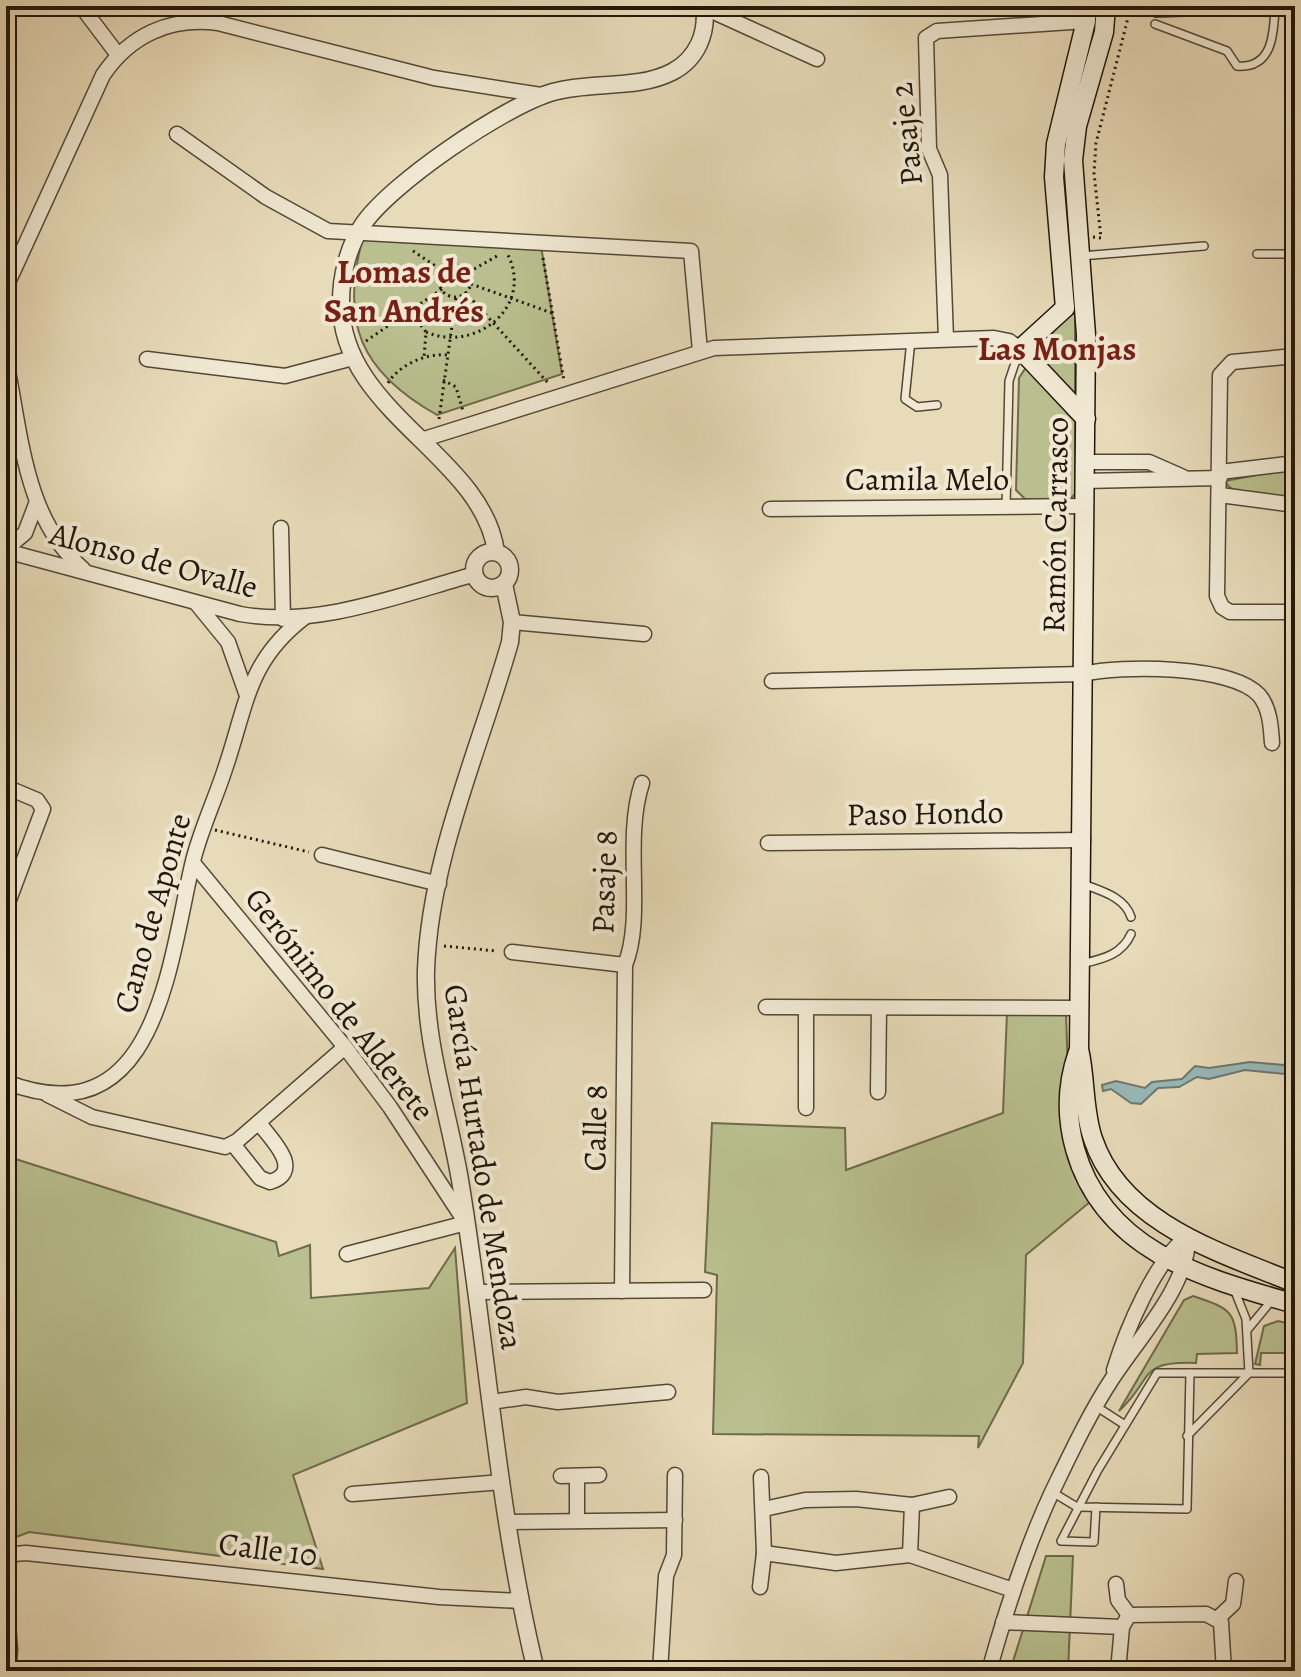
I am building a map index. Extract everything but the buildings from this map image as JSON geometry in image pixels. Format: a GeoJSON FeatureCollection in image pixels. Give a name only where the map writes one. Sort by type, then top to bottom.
{"type":"FeatureCollection","features":[{"type":"Feature","properties":{"kind":"main road","name":"Ramón Carrasco"},"geometry":{"type":"LineString","coordinates":[[1106,6],[1104,32],[1074,144],[1073,191],[1085,316],[1083,884],[1079,1049],[1089,1126],[1103,1163],[1130,1198],[1188,1236],[1295,1283]]}},
{"type":"Feature","properties":{"kind":"main road"},"geometry":{"type":"LineString","coordinates":[[1065,308],[1055,160],[1062,110],[1086,14]]}},
{"type":"Feature","properties":{"kind":"main road"},"geometry":{"type":"LineString","coordinates":[[1085,316],[1078,309],[1065,308],[1020,349],[1086,419]]}},
{"type":"Feature","properties":{"kind":"main road","name":"Ramón Carrasco"},"geometry":{"type":"LineString","coordinates":[[1079,1049],[1070,1083],[1069,1120],[1083,1172],[1099,1202],[1119,1226],[1166,1259],[1183,1267],[1233,1287],[1295,1304]]}},
{"type":"Feature","properties":{"kind":"street"},"geometry":{"type":"LineString","coordinates":[[81,6],[118,55]]}},
{"type":"Feature","properties":{"kind":"street"},"geometry":{"type":"LineString","coordinates":[[496,552],[491,528],[479,506],[377,392],[353,358],[343,328],[340,300],[345,269],[357,235],[372,212],[395,191],[510,110],[541,95],[670,73],[686,62],[699,45],[705,25],[704,7],[817,59]]}},
{"type":"Feature","properties":{"kind":"street","name":"Pasaje 2"},"geometry":{"type":"LineString","coordinates":[[946,339],[940,175],[929,149],[926,38],[937,31],[1086,14]]}},
{"type":"Feature","properties":{"kind":"street"},"geometry":{"type":"LineString","coordinates":[[6,287],[97,86],[118,55],[139,38],[165,26],[208,22],[434,78],[541,95]]}},
{"type":"Feature","properties":{"kind":"street"},"geometry":{"type":"LineString","coordinates":[[177,134],[303,220],[328,231],[691,251],[700,351]]}},
{"type":"Feature","properties":{"kind":"street"},"geometry":{"type":"LineString","coordinates":[[421,440],[700,351],[753,345],[946,339],[1001,339],[1020,349]]}},
{"type":"Feature","properties":{"kind":"street"},"geometry":{"type":"LineString","coordinates":[[1295,356],[1237,361],[1222,371],[1220,475],[1220,604],[1230,612],[1295,612]]}},
{"type":"Feature","properties":{"kind":"street"},"geometry":{"type":"LineString","coordinates":[[147,359],[285,376],[353,358]]}},
{"type":"Feature","properties":{"kind":"street"},"geometry":{"type":"LineString","coordinates":[[6,361],[36,503],[52,535],[86,571]]}},
{"type":"Feature","properties":{"kind":"street"},"geometry":{"type":"LineString","coordinates":[[1085,462],[1149,462],[1183,477]]}},
{"type":"Feature","properties":{"kind":"street"},"geometry":{"type":"LineString","coordinates":[[1084,481],[1158,481],[1295,463]]}},
{"type":"Feature","properties":{"kind":"street"},"geometry":{"type":"LineString","coordinates":[[1220,495],[1295,505]]}},
{"type":"Feature","properties":{"kind":"street"},"geometry":{"type":"LineString","coordinates":[[6,550],[25,533],[36,503]]}},
{"type":"Feature","properties":{"kind":"street","name":"Camila Melo"},"geometry":{"type":"LineString","coordinates":[[770,509],[1084,506]]}},
{"type":"Feature","properties":{"kind":"street"},"geometry":{"type":"LineString","coordinates":[[281,528],[283,619]]}},
{"type":"Feature","properties":{"kind":"street","name":"Alonso de Ovalle"},"geometry":{"type":"LineString","coordinates":[[6,550],[240,614],[283,619],[305,617],[475,574]]}},
{"type":"Feature","properties":{"kind":"street"},"geometry":{"type":"LineString","coordinates":[[496,552],[505,557],[510,566],[504,584],[489,588],[480,583],[475,574],[478,559],[486,553],[496,552]]}},
{"type":"Feature","properties":{"kind":"street","name":"García Hurtado de Mendoza"},"geometry":{"type":"LineString","coordinates":[[504,584],[512,622],[507,652],[458,808],[439,884],[429,945],[430,1029],[466,1223],[532,1670]]}},
{"type":"Feature","properties":{"kind":"street"},"geometry":{"type":"LineString","coordinates":[[196,603],[228,642],[246,693]]}},
{"type":"Feature","properties":{"kind":"street","name":"Cano de Aponte"},"geometry":{"type":"LineString","coordinates":[[6,1082],[48,1095],[92,1088],[115,1072],[140,1046],[156,1017],[166,988],[193,863],[230,753],[246,693],[270,650],[305,617]]}},
{"type":"Feature","properties":{"kind":"street"},"geometry":{"type":"LineString","coordinates":[[512,622],[644,634]]}},
{"type":"Feature","properties":{"kind":"street"},"geometry":{"type":"LineString","coordinates":[[772,681],[1083,674],[1128,668],[1218,676],[1259,696],[1267,711],[1272,743]]}},
{"type":"Feature","properties":{"kind":"street","name":"Pasaje 8"},"geometry":{"type":"LineString","coordinates":[[512,952],[625,965],[631,941],[632,827],[642,783]]}},
{"type":"Feature","properties":{"kind":"street"},"geometry":{"type":"LineString","coordinates":[[6,787],[37,800],[43,809],[6,908]]}},
{"type":"Feature","properties":{"kind":"street","name":"Paso Hondo"},"geometry":{"type":"LineString","coordinates":[[768,843],[1083,840]]}},
{"type":"Feature","properties":{"kind":"street"},"geometry":{"type":"LineString","coordinates":[[322,855],[439,884]]}},
{"type":"Feature","properties":{"kind":"street","name":"Gerónimo de Alderete"},"geometry":{"type":"LineString","coordinates":[[193,863],[345,1047],[390,1107],[466,1223]]}},
{"type":"Feature","properties":{"kind":"street","name":"Calle 8"},"geometry":{"type":"LineString","coordinates":[[622,1291],[625,965]]}},
{"type":"Feature","properties":{"kind":"street"},"geometry":{"type":"LineString","coordinates":[[766,1007],[1080,1008]]}},
{"type":"Feature","properties":{"kind":"street"},"geometry":{"type":"LineString","coordinates":[[806,1008],[806,1108]]}},
{"type":"Feature","properties":{"kind":"street"},"geometry":{"type":"LineString","coordinates":[[878,1092],[879,1008]]}},
{"type":"Feature","properties":{"kind":"street"},"geometry":{"type":"LineString","coordinates":[[48,1095],[92,1117],[214,1146],[233,1144],[345,1047]]}},
{"type":"Feature","properties":{"kind":"street"},"geometry":{"type":"LineString","coordinates":[[233,1144],[260,1178],[270,1182],[278,1179],[286,1169],[286,1160],[259,1123]]}},
{"type":"Feature","properties":{"kind":"street"},"geometry":{"type":"LineString","coordinates":[[347,1254],[466,1223]]}},
{"type":"Feature","properties":{"kind":"street"},"geometry":{"type":"LineString","coordinates":[[989,1671],[1013,1590],[1052,1492],[1112,1378],[1129,1330],[1166,1259],[1188,1236]]}},
{"type":"Feature","properties":{"kind":"street"},"geometry":{"type":"LineString","coordinates":[[1112,1378],[1134,1351],[1183,1267],[1188,1236]]}},
{"type":"Feature","properties":{"kind":"street"},"geometry":{"type":"LineString","coordinates":[[476,1292],[704,1290]]}},
{"type":"Feature","properties":{"kind":"street"},"geometry":{"type":"LineString","coordinates":[[491,1402],[526,1397],[558,1402],[668,1392]]}},
{"type":"Feature","properties":{"kind":"street"},"geometry":{"type":"LineString","coordinates":[[561,1476],[599,1475]]}},
{"type":"Feature","properties":{"kind":"street"},"geometry":{"type":"LineString","coordinates":[[660,1671],[665,1583],[674,1555],[675,1475]]}},
{"type":"Feature","properties":{"kind":"street"},"geometry":{"type":"LineString","coordinates":[[577,1476],[577,1521]]}},
{"type":"Feature","properties":{"kind":"street"},"geometry":{"type":"LineString","coordinates":[[760,1587],[764,1553],[761,1477]]}},
{"type":"Feature","properties":{"kind":"street"},"geometry":{"type":"LineString","coordinates":[[352,1494],[502,1482]]}},
{"type":"Feature","properties":{"kind":"street"},"geometry":{"type":"LineString","coordinates":[[764,1509],[827,1499],[912,1505],[949,1497]]}},
{"type":"Feature","properties":{"kind":"street"},"geometry":{"type":"LineString","coordinates":[[910,1555],[912,1505]]}},
{"type":"Feature","properties":{"kind":"street"},"geometry":{"type":"LineString","coordinates":[[509,1522],[675,1520]]}},
{"type":"Feature","properties":{"kind":"street","name":"Calle 10"},"geometry":{"type":"LineString","coordinates":[[8,1560],[26,1553],[439,1597],[521,1601]]}},
{"type":"Feature","properties":{"kind":"street"},"geometry":{"type":"LineString","coordinates":[[764,1553],[836,1563],[910,1555],[1013,1590]]}},
{"type":"Feature","properties":{"kind":"street"},"geometry":{"type":"LineString","coordinates":[[1218,1618],[1233,1604],[1236,1581]]}},
{"type":"Feature","properties":{"kind":"street"},"geometry":{"type":"LineString","coordinates":[[1116,1584],[1126,1621],[1118,1671]]}},
{"type":"Feature","properties":{"kind":"street"},"geometry":{"type":"LineString","coordinates":[[6,1600],[10,1650],[8,1671]]}},
{"type":"Feature","properties":{"kind":"street"},"geometry":{"type":"LineString","coordinates":[[1003,1622],[1126,1621],[1206,1614],[1218,1618],[1223,1628],[1224,1671]]}},
{"type":"Feature","properties":{"kind":"lane"},"geometry":{"type":"LineString","coordinates":[[1155,24],[1227,51],[1237,66],[1252,67],[1262,62],[1267,52],[1275,8],[1156,13]]}},
{"type":"Feature","properties":{"kind":"lane"},"geometry":{"type":"LineString","coordinates":[[1079,257],[1204,246]]}},
{"type":"Feature","properties":{"kind":"lane"},"geometry":{"type":"LineString","coordinates":[[1257,254],[1295,254]]}},
{"type":"Feature","properties":{"kind":"lane"},"geometry":{"type":"LineString","coordinates":[[911,340],[905,399],[908,404],[917,407],[937,405]]}},
{"type":"Feature","properties":{"kind":"lane"},"geometry":{"type":"LineString","coordinates":[[1006,507],[1009,381],[1020,349]]}},
{"type":"Feature","properties":{"kind":"lane"},"geometry":{"type":"LineString","coordinates":[[1083,884],[1112,895],[1128,908],[1131,917]]}},
{"type":"Feature","properties":{"kind":"lane"},"geometry":{"type":"LineString","coordinates":[[1081,964],[1111,956],[1127,943],[1131,934]]}},
{"type":"Feature","properties":{"kind":"lane"},"geometry":{"type":"LineString","coordinates":[[1187,1436],[1249,1373],[1248,1329],[1233,1287]]}},
{"type":"Feature","properties":{"kind":"lane"},"geometry":{"type":"LineString","coordinates":[[1248,1329],[1273,1298]]}},
{"type":"Feature","properties":{"kind":"lane"},"geometry":{"type":"LineString","coordinates":[[1096,1507],[1094,1542],[1061,1541],[1077,1507],[1157,1373],[1295,1373]]}},
{"type":"Feature","properties":{"kind":"lane"},"geometry":{"type":"LineString","coordinates":[[1052,1492],[1077,1507],[1187,1509],[1190,1373]]}},
{"type":"Feature","properties":{"kind":"lane"},"geometry":{"type":"LineString","coordinates":[[1097,1407],[1125,1425]]}},
{"type":"Feature","properties":{"kind":"path"},"geometry":{"type":"LineString","coordinates":[[1093,237],[1101,238],[1094,173],[1096,143],[1131,6]]}},
{"type":"Feature","properties":{"kind":"path"},"geometry":{"type":"LineString","coordinates":[[541,246],[562,374]]}},
{"type":"Feature","properties":{"kind":"path"},"geometry":{"type":"LineString","coordinates":[[407,247],[443,271]]}},
{"type":"Feature","properties":{"kind":"path"},"geometry":{"type":"LineString","coordinates":[[410,311],[426,332],[449,338],[477,334],[494,323],[512,299],[514,273],[506,251],[469,272]]}},
{"type":"Feature","properties":{"kind":"path"},"geometry":{"type":"LineString","coordinates":[[443,271],[456,265],[469,272]]}},
{"type":"Feature","properties":{"kind":"path"},"geometry":{"type":"LineString","coordinates":[[442,289],[443,271]]}},
{"type":"Feature","properties":{"kind":"path"},"geometry":{"type":"LineString","coordinates":[[456,297],[471,284],[469,272]]}},
{"type":"Feature","properties":{"kind":"path"},"geometry":{"type":"LineString","coordinates":[[471,284],[552,313]]}},
{"type":"Feature","properties":{"kind":"path"},"geometry":{"type":"LineString","coordinates":[[442,289],[456,297]]}},
{"type":"Feature","properties":{"kind":"path"},"geometry":{"type":"LineString","coordinates":[[363,344],[442,289]]}},
{"type":"Feature","properties":{"kind":"path"},"geometry":{"type":"LineString","coordinates":[[465,292],[546,379]]}},
{"type":"Feature","properties":{"kind":"path"},"geometry":{"type":"LineString","coordinates":[[437,415],[456,297]]}},
{"type":"Feature","properties":{"kind":"path"},"geometry":{"type":"LineString","coordinates":[[424,358],[426,332]]}},
{"type":"Feature","properties":{"kind":"path"},"geometry":{"type":"LineString","coordinates":[[390,379],[403,367],[424,358],[447,355]]}},
{"type":"Feature","properties":{"kind":"path"},"geometry":{"type":"LineString","coordinates":[[443,380],[456,387],[463,407]]}},
{"type":"Feature","properties":{"kind":"path"},"geometry":{"type":"LineString","coordinates":[[204,828],[322,855]]}},
{"type":"Feature","properties":{"kind":"path"},"geometry":{"type":"LineString","coordinates":[[429,945],[512,952]]}},
{"type":"Feature","properties":{"kind":"green space"},"geometry":{"type":"Polygon","coordinates":[[[913,6],[1044,6],[915,16],[913,6]]]}},
{"type":"Feature","properties":{"kind":"green space"},"geometry":{"type":"Polygon","coordinates":[[[363,237],[541,246],[562,374],[437,415],[410,398],[389,381],[373,362],[362,341],[354,294],[363,237]]]}},
{"type":"Feature","properties":{"kind":"green space"},"geometry":{"type":"Polygon","coordinates":[[[1075,313],[1075,494],[1070,499],[1025,499],[1016,490],[1019,378],[1039,347],[1068,316],[1075,313]]]}},
{"type":"Feature","properties":{"kind":"green space"},"geometry":{"type":"Polygon","coordinates":[[[1295,468],[1295,498],[1237,492],[1225,481],[1295,468]]]}},
{"type":"Feature","properties":{"kind":"green space"},"geometry":{"type":"Polygon","coordinates":[[[1007,1012],[1066,1012],[1069,1107],[1096,1197],[1026,1255],[1023,1363],[978,1448],[979,1436],[713,1434],[717,1275],[705,1272],[712,1123],[845,1128],[846,1170],[1003,1113],[1007,1012]]]}},
{"type":"Feature","properties":{"kind":"green space"},"geometry":{"type":"Polygon","coordinates":[[[6,1156],[276,1242],[279,1256],[310,1245],[311,1298],[429,1288],[455,1248],[467,1403],[293,1475],[323,1569],[29,1532],[6,1541],[6,1156]]]}},
{"type":"Feature","properties":{"kind":"green space"},"geometry":{"type":"Polygon","coordinates":[[[1193,1296],[1216,1304],[1229,1314],[1235,1328],[1237,1353],[1197,1354],[1196,1363],[1177,1363],[1155,1369],[1119,1411],[1184,1300],[1193,1296]]]}},
{"type":"Feature","properties":{"kind":"green space"},"geometry":{"type":"Polygon","coordinates":[[[1278,1321],[1295,1325],[1295,1353],[1261,1353],[1260,1365],[1255,1364],[1264,1326],[1278,1321]]]}},
{"type":"Feature","properties":{"kind":"green space"},"geometry":{"type":"Polygon","coordinates":[[[1046,1556],[1073,1556],[1068,1671],[1010,1671],[1046,1556]]]}},
{"type":"Feature","properties":{"kind":"water"},"geometry":{"type":"Polygon","coordinates":[[[1250,1062],[1295,1066],[1295,1075],[1245,1070],[1209,1079],[1197,1077],[1179,1087],[1158,1088],[1141,1104],[1131,1103],[1111,1089],[1103,1091],[1102,1085],[1116,1081],[1145,1088],[1152,1082],[1182,1079],[1195,1066],[1209,1068],[1250,1062]]]}},
{"type":"Feature","properties":{"kind":"district","name":"Lomas de San Andrés"},"geometry":{"type":"Point","coordinates":[404,290]}},
{"type":"Feature","properties":{"kind":"district","name":"Las Monjas"},"geometry":{"type":"Point","coordinates":[1057,348]}}]}
